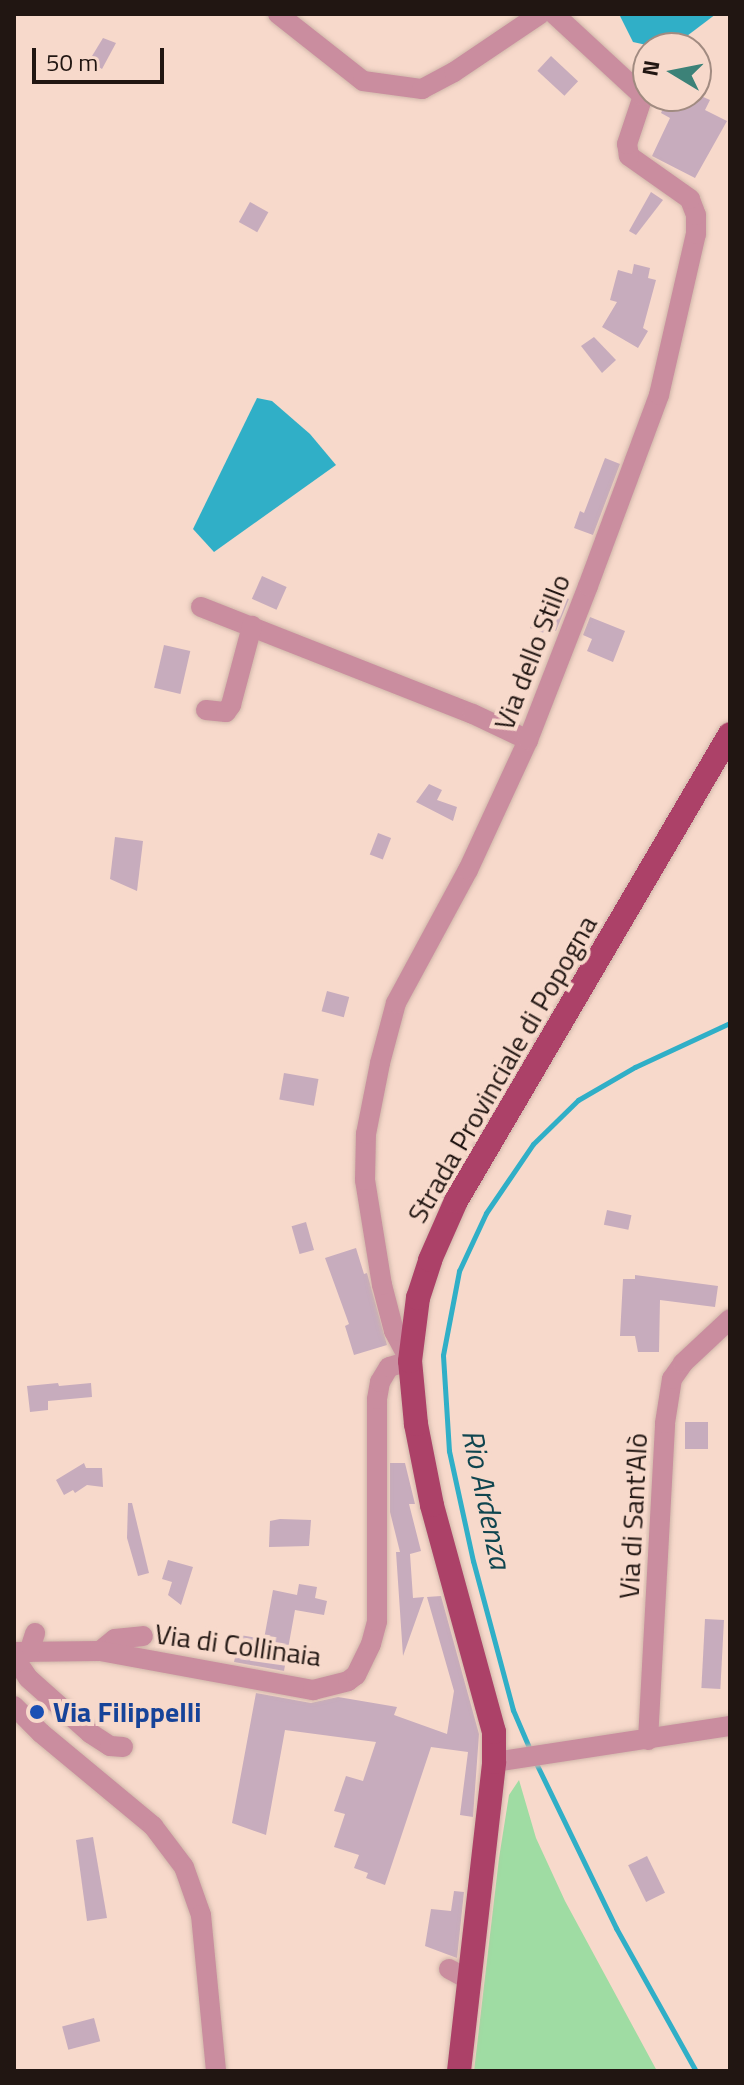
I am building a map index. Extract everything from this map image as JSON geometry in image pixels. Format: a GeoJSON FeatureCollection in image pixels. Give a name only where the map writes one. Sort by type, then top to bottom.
{"type":"FeatureCollection","features":[{"type":"Feature","properties":{"kind":"main road","name":"Strada Provinciale di Popogna"},"geometry":{"type":"LineString","coordinates":[[459,2071],[459,1974],[494,1762],[494,1732],[432,1505],[411,1391],[410,1361],[422,1281],[456,1201],[730,734]]}},
{"type":"Feature","properties":{"kind":"street"},"geometry":{"type":"LineString","coordinates":[[278,14],[363,81],[422,89],[454,72],[540,14]]}},
{"type":"Feature","properties":{"kind":"street","name":"Via dello Stillo"},"geometry":{"type":"LineString","coordinates":[[410,1361],[394,1331],[382,1285],[365,1180],[366,1134],[380,1063],[396,1003],[468,870],[528,740],[659,395],[696,234],[696,215],[690,199],[629,156],[627,144],[643,96],[554,14]]}},
{"type":"Feature","properties":{"kind":"street"},"geometry":{"type":"LineString","coordinates":[[201,607],[528,740]]}},
{"type":"Feature","properties":{"kind":"street"},"geometry":{"type":"LineString","coordinates":[[206,710],[220,714],[231,705],[252,626]]}},
{"type":"Feature","properties":{"kind":"street","name":"Via di Sant'Alò"},"geometry":{"type":"LineString","coordinates":[[648,1740],[665,1423],[672,1379],[683,1363],[730,1319]]}},
{"type":"Feature","properties":{"kind":"street","name":"Via di Collinaia"},"geometry":{"type":"LineString","coordinates":[[23,1648],[100,1651],[313,1690],[356,1675],[363,1666],[377,1621],[377,1399],[380,1382],[389,1367],[410,1361]]}},
{"type":"Feature","properties":{"kind":"street"},"geometry":{"type":"LineString","coordinates":[[100,1651],[115,1639],[143,1636]]}},
{"type":"Feature","properties":{"kind":"street"},"geometry":{"type":"LineString","coordinates":[[23,1648],[28,1678],[90,1733],[110,1746],[123,1747]]}},
{"type":"Feature","properties":{"kind":"street"},"geometry":{"type":"LineString","coordinates":[[14,1706],[41,1733],[153,1826],[184,1867],[201,1915],[216,2071]]}},
{"type":"Feature","properties":{"kind":"street"},"geometry":{"type":"LineString","coordinates":[[494,1762],[730,1726]]}},
{"type":"Feature","properties":{"kind":"green space"},"geometry":{"type":"Polygon","coordinates":[[[519,1780],[536,1838],[565,1901],[657,2071],[474,2071],[499,1858],[509,1795],[519,1780]]]}},
{"type":"Feature","properties":{"kind":"water"},"geometry":{"type":"Polygon","coordinates":[[[619,14],[716,14],[692,32],[632,32],[632,40],[619,14]]]}},
{"type":"Feature","properties":{"kind":"water"},"geometry":{"type":"Polygon","coordinates":[[[257,398],[272,401],[310,434],[336,465],[214,552],[193,529],[257,398]]]}},
{"type":"Feature","properties":{"kind":"building"},"geometry":{"type":"Polygon","coordinates":[[[103,38],[116,43],[102,69],[89,61],[103,38]]]}},
{"type":"Feature","properties":{"kind":"building"},"geometry":{"type":"Polygon","coordinates":[[[551,56],[578,81],[564,96],[537,71],[551,56]]]}},
{"type":"Feature","properties":{"kind":"building"},"geometry":{"type":"Polygon","coordinates":[[[709,112],[727,121],[695,178],[652,156],[670,118],[661,113],[709,112]]]}},
{"type":"Feature","properties":{"kind":"building"},"geometry":{"type":"Polygon","coordinates":[[[651,192],[663,200],[636,235],[629,231],[651,192]]]}},
{"type":"Feature","properties":{"kind":"building"},"geometry":{"type":"Polygon","coordinates":[[[250,202],[268,212],[257,232],[239,222],[250,202]]]}},
{"type":"Feature","properties":{"kind":"building"},"geometry":{"type":"Polygon","coordinates":[[[634,264],[650,268],[648,278],[656,280],[643,328],[648,331],[638,348],[602,327],[617,302],[610,300],[618,270],[632,274],[634,264]]]}},
{"type":"Feature","properties":{"kind":"building"},"geometry":{"type":"Polygon","coordinates":[[[594,337],[616,360],[602,373],[581,346],[594,337]]]}},
{"type":"Feature","properties":{"kind":"building"},"geometry":{"type":"Polygon","coordinates":[[[605,458],[620,464],[593,535],[574,528],[580,511],[584,513],[605,458]]]}},
{"type":"Feature","properties":{"kind":"building"},"geometry":{"type":"Polygon","coordinates":[[[262,576],[287,587],[276,610],[252,599],[262,576]]]}},
{"type":"Feature","properties":{"kind":"building"},"geometry":{"type":"Polygon","coordinates":[[[544,589],[569,599],[556,631],[546,628],[544,633],[530,628],[544,589]]]}},
{"type":"Feature","properties":{"kind":"building"},"geometry":{"type":"Polygon","coordinates":[[[590,617],[625,631],[613,662],[587,651],[592,639],[583,635],[590,617]]]}},
{"type":"Feature","properties":{"kind":"building"},"geometry":{"type":"Polygon","coordinates":[[[164,645],[190,651],[180,694],[154,688],[164,645]]]}},
{"type":"Feature","properties":{"kind":"building"},"geometry":{"type":"Polygon","coordinates":[[[429,784],[442,790],[437,800],[457,807],[453,821],[416,802],[429,784]]]}},
{"type":"Feature","properties":{"kind":"building"},"geometry":{"type":"Polygon","coordinates":[[[378,833],[391,838],[383,859],[370,854],[378,833]]]}},
{"type":"Feature","properties":{"kind":"building"},"geometry":{"type":"Polygon","coordinates":[[[115,837],[143,841],[137,891],[110,879],[115,837]]]}},
{"type":"Feature","properties":{"kind":"building"},"geometry":{"type":"Polygon","coordinates":[[[327,991],[349,997],[344,1017],[322,1011],[327,991]]]}},
{"type":"Feature","properties":{"kind":"building"},"geometry":{"type":"Polygon","coordinates":[[[284,1073],[318,1079],[314,1106],[279,1100],[284,1073]]]}},
{"type":"Feature","properties":{"kind":"building"},"geometry":{"type":"Polygon","coordinates":[[[607,1210],[631,1215],[628,1230],[604,1225],[607,1210]]]}},
{"type":"Feature","properties":{"kind":"building"},"geometry":{"type":"Polygon","coordinates":[[[306,1222],[314,1250],[300,1254],[292,1226],[306,1222]]]}},
{"type":"Feature","properties":{"kind":"building"},"geometry":{"type":"Polygon","coordinates":[[[356,1248],[364,1274],[367,1273],[387,1345],[354,1355],[345,1326],[349,1324],[325,1258],[356,1248]]]}},
{"type":"Feature","properties":{"kind":"building"},"geometry":{"type":"Polygon","coordinates":[[[635,1275],[718,1286],[715,1307],[660,1300],[659,1352],[638,1352],[635,1336],[620,1336],[623,1279],[635,1279],[635,1275]]]}},
{"type":"Feature","properties":{"kind":"building"},"geometry":{"type":"Polygon","coordinates":[[[58,1383],[59,1386],[91,1383],[92,1397],[48,1401],[48,1410],[30,1412],[27,1386],[58,1383]]]}},
{"type":"Feature","properties":{"kind":"building"},"geometry":{"type":"Polygon","coordinates":[[[685,1422],[708,1422],[708,1449],[685,1449],[685,1422]]]}},
{"type":"Feature","properties":{"kind":"building"},"geometry":{"type":"Polygon","coordinates":[[[84,1463],[86,1468],[102,1468],[103,1487],[87,1485],[75,1493],[73,1490],[64,1495],[56,1480],[84,1463]]]}},
{"type":"Feature","properties":{"kind":"building"},"geometry":{"type":"Polygon","coordinates":[[[390,1463],[405,1463],[415,1504],[409,1504],[421,1551],[410,1554],[413,1598],[424,1597],[403,1656],[396,1552],[400,1552],[390,1512],[390,1463]]]}},
{"type":"Feature","properties":{"kind":"building"},"geometry":{"type":"Polygon","coordinates":[[[128,1503],[132,1503],[149,1573],[138,1576],[127,1538],[128,1503]]]}},
{"type":"Feature","properties":{"kind":"building"},"geometry":{"type":"Polygon","coordinates":[[[311,1520],[309,1546],[269,1547],[270,1521],[311,1520]]]}},
{"type":"Feature","properties":{"kind":"building"},"geometry":{"type":"Polygon","coordinates":[[[168,1560],[193,1567],[181,1605],[168,1595],[172,1582],[162,1579],[168,1560]]]}},
{"type":"Feature","properties":{"kind":"building"},"geometry":{"type":"Polygon","coordinates":[[[299,1584],[317,1587],[315,1598],[327,1601],[324,1615],[295,1610],[284,1671],[234,1662],[240,1635],[264,1639],[273,1590],[297,1595],[299,1584]]]}},
{"type":"Feature","properties":{"kind":"building"},"geometry":{"type":"Polygon","coordinates":[[[441,1596],[479,1734],[473,1817],[460,1815],[468,1752],[431,1747],[385,1885],[366,1878],[368,1873],[354,1868],[359,1855],[334,1847],[345,1814],[334,1811],[346,1776],[363,1781],[376,1742],[285,1730],[266,1835],[232,1823],[256,1693],[311,1703],[338,1697],[397,1707],[394,1715],[447,1734],[454,1691],[427,1597],[441,1596]]]}},
{"type":"Feature","properties":{"kind":"building"},"geometry":{"type":"Polygon","coordinates":[[[705,1619],[724,1620],[720,1689],[701,1688],[705,1619]]]}},
{"type":"Feature","properties":{"kind":"building"},"geometry":{"type":"Polygon","coordinates":[[[93,1837],[107,1918],[87,1921],[76,1840],[93,1837]]]}},
{"type":"Feature","properties":{"kind":"building"},"geometry":{"type":"Polygon","coordinates":[[[647,1856],[665,1893],[646,1902],[628,1865],[647,1856]]]}},
{"type":"Feature","properties":{"kind":"building"},"geometry":{"type":"Polygon","coordinates":[[[454,1891],[464,1892],[457,1958],[425,1946],[431,1909],[451,1911],[454,1891]]]}},
{"type":"Feature","properties":{"kind":"building"},"geometry":{"type":"Polygon","coordinates":[[[94,2018],[100,2041],[68,2050],[62,2027],[94,2018]]]}},
{"type":"Feature","properties":{"kind":"waterway","name":"Rio Ardenza"},"geometry":{"type":"LineString","coordinates":[[531,1752],[513,1710],[473,1561],[449,1451],[443,1355],[459,1271],[486,1213],[533,1144],[578,1100],[635,1067],[730,1023]]}},
{"type":"Feature","properties":{"kind":"waterway","name":"Rio Ardenza"},"geometry":{"type":"LineString","coordinates":[[535,1761],[616,1928],[696,2071]]}},
{"type":"Feature","properties":{"kind":"place","name":"Via Filippelli"},"geometry":{"type":"Point","coordinates":[37,1712]}}]}
